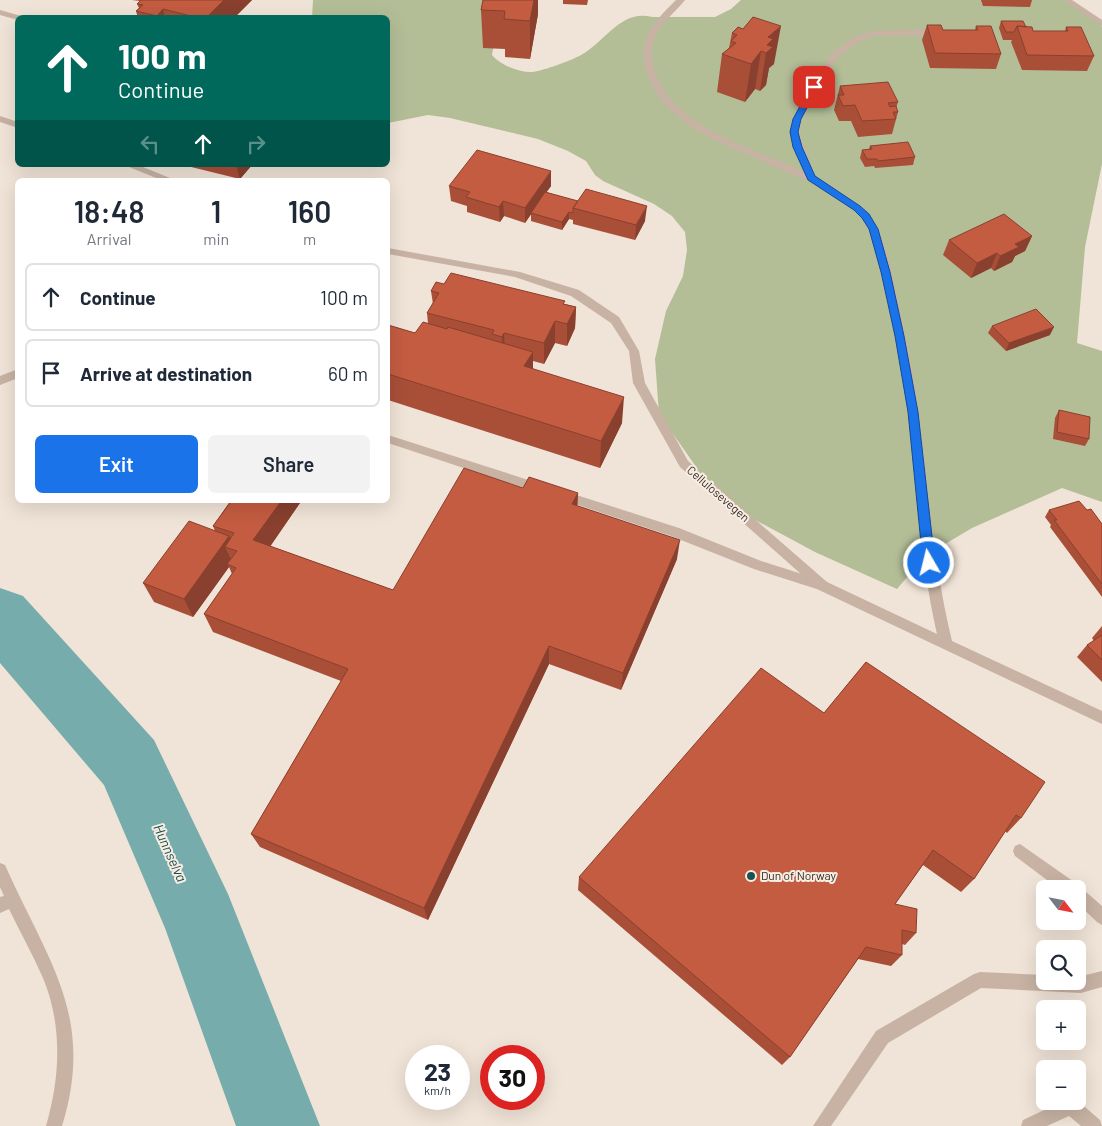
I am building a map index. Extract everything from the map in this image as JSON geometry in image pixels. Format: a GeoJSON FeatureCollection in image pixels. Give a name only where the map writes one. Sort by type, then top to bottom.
{"type":"FeatureCollection","features":[{"type":"Feature","properties":{"kind":"street"},"geometry":{"type":"LineString","coordinates":[[681,0],[656,28],[648,44],[648,62],[665,99],[676,111],[697,125],[811,178],[857,208],[866,216],[873,229],[890,290],[911,402],[927,548],[934,594],[946,644]]}},
{"type":"Feature","properties":{"kind":"street"},"geometry":{"type":"LineString","coordinates":[[1067,0],[1102,24]]}},
{"type":"Feature","properties":{"kind":"street"},"geometry":{"type":"LineString","coordinates":[[0,12],[15,17]]}},
{"type":"Feature","properties":{"kind":"street"},"geometry":{"type":"LineString","coordinates":[[811,178],[794,132],[797,119],[834,56],[855,40],[873,34],[948,32]]}},
{"type":"Feature","properties":{"kind":"street"},"geometry":{"type":"LineString","coordinates":[[0,118],[15,124]]}},
{"type":"Feature","properties":{"kind":"street"},"geometry":{"type":"LineString","coordinates":[[134,167],[165,178]]}},
{"type":"Feature","properties":{"kind":"street","name":"Cellulosevegen"},"geometry":{"type":"LineString","coordinates":[[390,251],[516,274],[574,293],[615,320],[634,350],[639,383],[684,464],[823,586],[1102,718]]}},
{"type":"Feature","properties":{"kind":"street"},"geometry":{"type":"LineString","coordinates":[[0,381],[15,374]]}},
{"type":"Feature","properties":{"kind":"street"},"geometry":{"type":"LineString","coordinates":[[390,440],[674,532],[823,586]]}},
{"type":"Feature","properties":{"kind":"street"},"geometry":{"type":"LineString","coordinates":[[1020,851],[1060,880]]}},
{"type":"Feature","properties":{"kind":"street"},"geometry":{"type":"LineString","coordinates":[[0,870],[6,903],[54,984],[64,1022],[66,1054],[64,1088],[54,1126]]}},
{"type":"Feature","properties":{"kind":"street"},"geometry":{"type":"LineString","coordinates":[[1086,902],[1102,917]]}},
{"type":"Feature","properties":{"kind":"street"},"geometry":{"type":"LineString","coordinates":[[821,1126],[882,1036],[980,980],[1081,985],[1102,979]]}},
{"type":"Feature","properties":{"kind":"street"},"geometry":{"type":"LineString","coordinates":[[1029,1126],[1071,1106],[1094,1126]]}},
{"type":"Feature","properties":{"kind":"green space"},"geometry":{"type":"Polygon","coordinates":[[[313,0],[536,0],[534,11],[493,49],[492,55],[505,65],[516,70],[533,72],[581,55],[622,22],[631,18],[641,16],[715,17],[731,9],[741,0],[1068,0],[1098,19],[1102,27],[1102,164],[1085,247],[1077,343],[1102,351],[1102,502],[1062,488],[972,528],[925,556],[897,589],[815,552],[746,515],[711,488],[659,414],[655,359],[666,311],[683,276],[687,250],[685,232],[672,216],[654,204],[603,181],[595,175],[586,161],[568,151],[538,139],[450,118],[428,115],[390,123],[390,15],[312,15],[313,0]]]}},
{"type":"Feature","properties":{"kind":"building"},"geometry":{"type":"Polygon","coordinates":[[[141,0],[224,0],[209,15],[187,15],[163,9],[158,15],[153,15],[136,11],[143,5],[137,4],[141,0]]]}},
{"type":"Feature","properties":{"kind":"building"},"geometry":{"type":"Polygon","coordinates":[[[483,0],[534,0],[530,21],[504,19],[505,11],[481,10],[483,0]]]}},
{"type":"Feature","properties":{"kind":"building"},"geometry":{"type":"Polygon","coordinates":[[[753,17],[781,26],[768,37],[773,39],[767,45],[773,47],[766,53],[761,51],[751,64],[722,54],[736,43],[731,41],[737,35],[732,33],[738,27],[743,29],[753,17]]]}},
{"type":"Feature","properties":{"kind":"building"},"geometry":{"type":"Polygon","coordinates":[[[1001,21],[1023,21],[1026,27],[1017,26],[1014,32],[1006,32],[1001,21]]]}},
{"type":"Feature","properties":{"kind":"building"},"geometry":{"type":"Polygon","coordinates":[[[927,25],[941,25],[943,30],[978,30],[976,26],[991,26],[1001,54],[935,53],[927,25]]]}},
{"type":"Feature","properties":{"kind":"building"},"geometry":{"type":"Polygon","coordinates":[[[1017,26],[1032,27],[1033,31],[1068,31],[1066,27],[1081,27],[1094,56],[1027,55],[1017,26]]]}},
{"type":"Feature","properties":{"kind":"building"},"geometry":{"type":"Polygon","coordinates":[[[888,82],[898,102],[888,103],[890,107],[896,106],[898,112],[893,112],[896,119],[862,121],[855,105],[843,106],[838,95],[844,95],[840,86],[888,82]]]}},
{"type":"Feature","properties":{"kind":"building"},"geometry":{"type":"Polygon","coordinates":[[[908,142],[915,157],[878,161],[877,159],[867,159],[862,150],[872,149],[870,146],[908,142]]]}},
{"type":"Feature","properties":{"kind":"building"},"geometry":{"type":"Polygon","coordinates":[[[477,150],[551,171],[525,208],[503,201],[499,207],[466,197],[470,192],[449,186],[477,150]]]}},
{"type":"Feature","properties":{"kind":"building"},"geometry":{"type":"Polygon","coordinates":[[[586,189],[647,206],[636,225],[573,208],[586,189]]]}},
{"type":"Feature","properties":{"kind":"building"},"geometry":{"type":"Polygon","coordinates":[[[545,192],[578,201],[573,208],[573,213],[569,212],[562,222],[531,213],[545,192]]]}},
{"type":"Feature","properties":{"kind":"building"},"geometry":{"type":"Polygon","coordinates":[[[1004,214],[1032,236],[1015,244],[1019,247],[1000,256],[997,253],[977,263],[949,240],[1004,214]]]}},
{"type":"Feature","properties":{"kind":"building"},"geometry":{"type":"Polygon","coordinates":[[[451,273],[565,301],[563,304],[576,307],[567,324],[555,321],[544,343],[504,333],[502,337],[492,334],[494,330],[427,313],[439,293],[431,291],[436,282],[444,284],[451,273]]]}},
{"type":"Feature","properties":{"kind":"building"},"geometry":{"type":"Polygon","coordinates":[[[1036,309],[1054,327],[1009,343],[992,326],[1036,309]]]}},
{"type":"Feature","properties":{"kind":"building"},"geometry":{"type":"Polygon","coordinates":[[[423,322],[447,329],[448,327],[533,352],[524,366],[624,397],[601,441],[390,375],[390,326],[415,333],[423,322]]]}},
{"type":"Feature","properties":{"kind":"building"},"geometry":{"type":"Polygon","coordinates":[[[1059,410],[1090,417],[1089,439],[1057,432],[1059,410]]]}},
{"type":"Feature","properties":{"kind":"building"},"geometry":{"type":"Polygon","coordinates":[[[464,468],[523,488],[529,477],[578,493],[572,504],[680,540],[623,673],[549,646],[424,908],[251,834],[348,669],[204,614],[236,568],[227,564],[237,551],[225,547],[234,533],[213,526],[230,503],[280,503],[253,540],[393,590],[464,468]]]}},
{"type":"Feature","properties":{"kind":"building"},"geometry":{"type":"Polygon","coordinates":[[[1079,501],[1087,510],[1091,509],[1102,524],[1102,584],[1054,520],[1057,520],[1049,510],[1079,501]]]}},
{"type":"Feature","properties":{"kind":"building"},"geometry":{"type":"Polygon","coordinates":[[[189,521],[229,536],[184,599],[143,583],[189,521]]]}},
{"type":"Feature","properties":{"kind":"building"},"geometry":{"type":"Polygon","coordinates":[[[1102,635],[1102,660],[1087,645],[1102,635]]]}},
{"type":"Feature","properties":{"kind":"building","name":"Dun of Norway"},"geometry":{"type":"Polygon","coordinates":[[[866,662],[1045,782],[1021,818],[1016,815],[974,879],[933,850],[895,904],[917,909],[916,933],[902,930],[902,955],[866,947],[790,1057],[579,877],[761,668],[824,713],[866,662]]]}},
{"type":"Feature","properties":{"kind":"waterway","name":"Hunnselva"},"geometry":{"type":"LineString","coordinates":[[0,616],[129,763],[201,921],[278,1126]]}},
{"type":"Feature","properties":{"kind":"place","name":"Dun of Norway"},"geometry":{"type":"Point","coordinates":[751,876]}},
{"type":"Feature","properties":{"kind":"route"},"geometry":{"type":"LineString","coordinates":[[814,87],[797,119],[794,132],[811,178],[857,208],[866,216],[873,229],[886,272],[900,336],[913,412],[929,563]]}}]}
